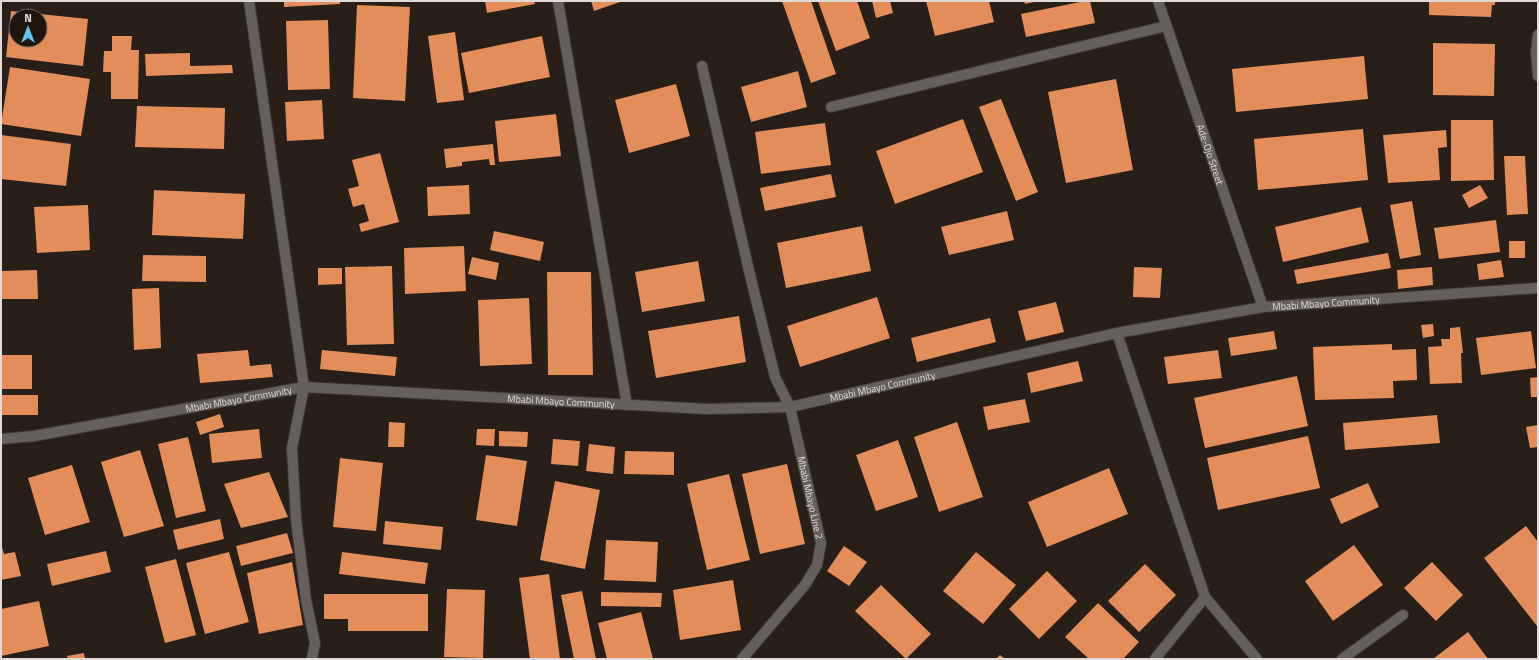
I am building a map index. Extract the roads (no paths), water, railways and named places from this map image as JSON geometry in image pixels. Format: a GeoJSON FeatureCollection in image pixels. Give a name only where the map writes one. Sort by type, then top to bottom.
{"type":"FeatureCollection","features":[{"type":"Feature","properties":{"kind":"street"},"geometry":{"type":"LineString","coordinates":[[249,1],[304,387],[292,448],[296,519],[306,600],[315,643],[311,658]]}},
{"type":"Feature","properties":{"kind":"street"},"geometry":{"type":"LineString","coordinates":[[558,1],[627,406]]}},
{"type":"Feature","properties":{"kind":"street","name":"Ade-Ojo Street"},"geometry":{"type":"LineString","coordinates":[[1158,1],[1263,307]]}},
{"type":"Feature","properties":{"kind":"street"},"geometry":{"type":"LineString","coordinates":[[831,107],[1166,26]]}},
{"type":"Feature","properties":{"kind":"street"},"geometry":{"type":"LineString","coordinates":[[1538,35],[1536,52],[1538,76]]}},
{"type":"Feature","properties":{"kind":"street","name":"Mbabi Mbayo Line 2"},"geometry":{"type":"LineString","coordinates":[[702,66],[775,377],[790,407],[821,543],[817,565],[805,585],[742,659]]}},
{"type":"Feature","properties":{"kind":"street","name":"Mbabi Mbayo Community"},"geometry":{"type":"LineString","coordinates":[[1,438],[34,436],[304,387],[627,406],[707,409],[790,407],[1117,333],[1263,307],[1538,288]]}},
{"type":"Feature","properties":{"kind":"street"},"geometry":{"type":"LineString","coordinates":[[1117,333],[1204,597],[1257,659]]}},
{"type":"Feature","properties":{"kind":"street"},"geometry":{"type":"LineString","coordinates":[[1155,659],[1204,597]]}},
{"type":"Feature","properties":{"kind":"street"},"geometry":{"type":"LineString","coordinates":[[1342,659],[1403,615]]}}]}
